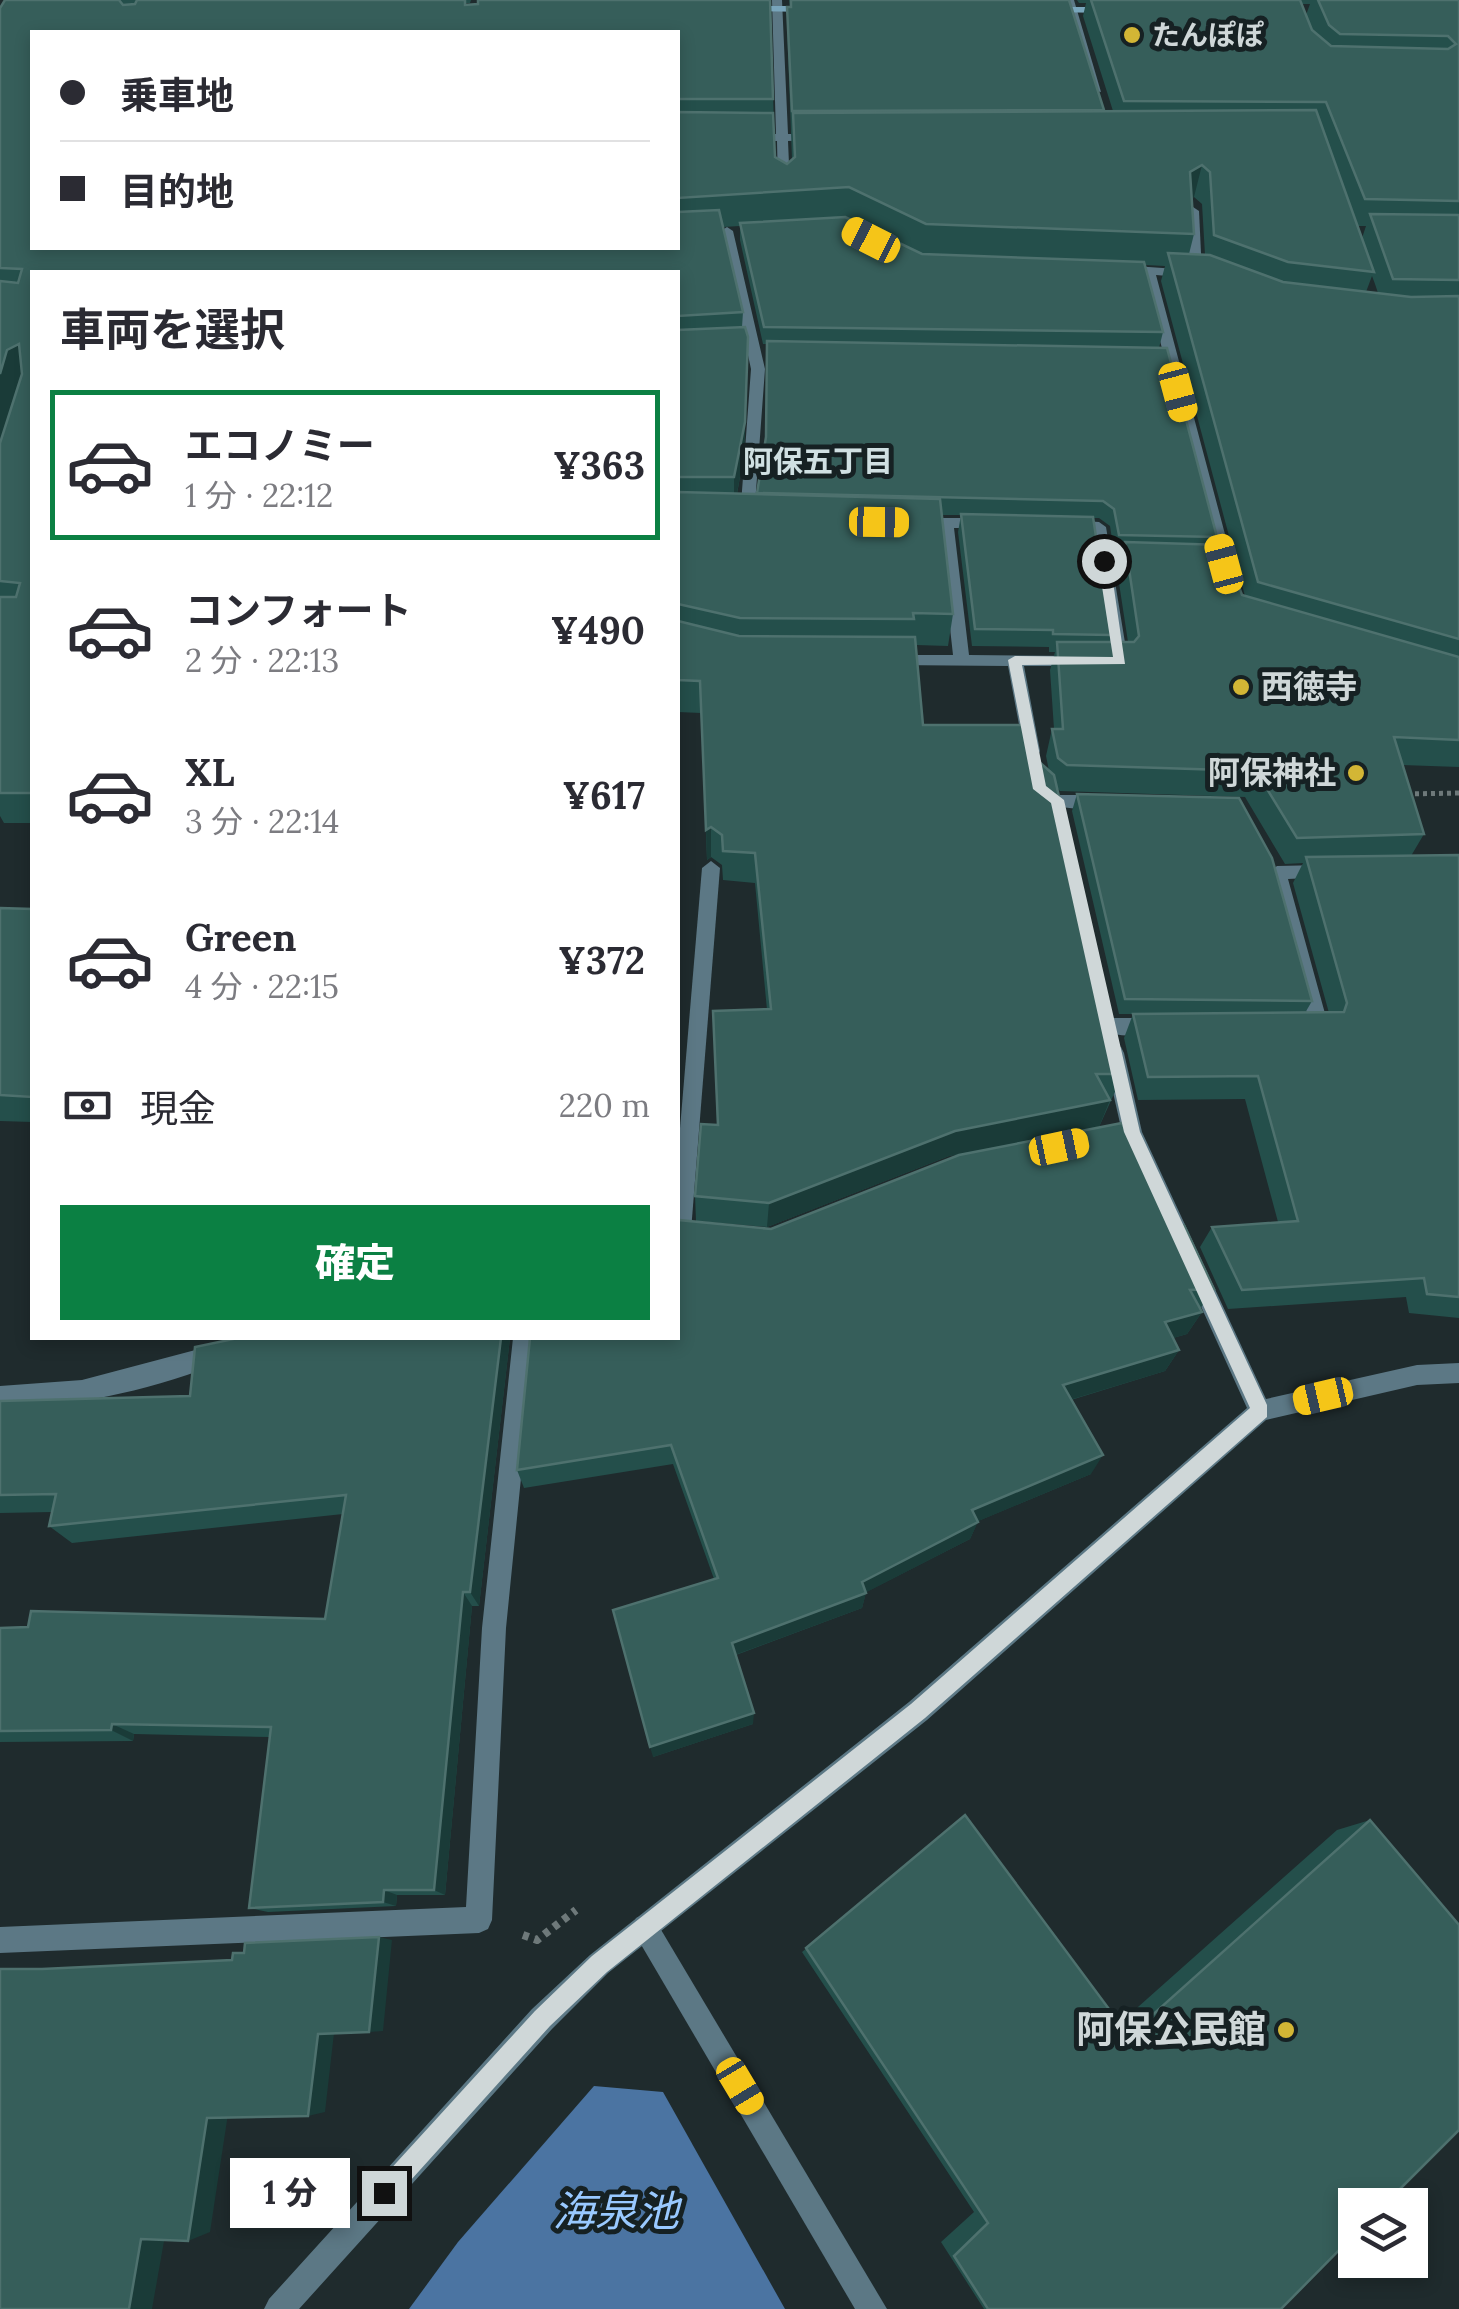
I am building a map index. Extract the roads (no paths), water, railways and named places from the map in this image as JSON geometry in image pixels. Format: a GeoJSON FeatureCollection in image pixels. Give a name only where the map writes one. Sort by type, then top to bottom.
{"type":"FeatureCollection","features":[{"type":"Feature","properties":{"kind":"main road"},"geometry":{"type":"LineString","coordinates":[[737,9],[777,5],[835,10]]}},
{"type":"Feature","properties":{"kind":"main road"},"geometry":{"type":"LineString","coordinates":[[1040,10],[1071,5],[1128,10]]}},
{"type":"Feature","properties":{"kind":"street"},"geometry":{"type":"LineString","coordinates":[[777,5],[784,189]]}},
{"type":"Feature","properties":{"kind":"street"},"geometry":{"type":"LineString","coordinates":[[1071,5],[1099,97]]}},
{"type":"Feature","properties":{"kind":"street"},"geometry":{"type":"LineString","coordinates":[[730,138],[822,137]]}},
{"type":"Feature","properties":{"kind":"street"},"geometry":{"type":"LineString","coordinates":[[1110,269],[1201,275],[1192,204]]}},
{"type":"Feature","properties":{"kind":"street"},"geometry":{"type":"LineString","coordinates":[[747,231],[720,232],[758,370],[755,455],[736,518],[762,519]]}},
{"type":"Feature","properties":{"kind":"street"},"geometry":{"type":"LineString","coordinates":[[1148,270],[1216,564],[1229,581]]}},
{"type":"Feature","properties":{"kind":"street"},"geometry":{"type":"LineString","coordinates":[[734,353],[772,352]]}},
{"type":"Feature","properties":{"kind":"street"},"geometry":{"type":"LineString","coordinates":[[1150,358],[1169,358]]}},
{"type":"Feature","properties":{"kind":"street"},"geometry":{"type":"LineString","coordinates":[[891,522],[1004,523]]}},
{"type":"Feature","properties":{"kind":"street"},"geometry":{"type":"LineString","coordinates":[[946,524],[962,660]]}},
{"type":"Feature","properties":{"kind":"street"},"geometry":{"type":"LineString","coordinates":[[867,660],[1120,661],[1113,561],[1099,527],[1061,525]]}},
{"type":"Feature","properties":{"kind":"street"},"geometry":{"type":"LineString","coordinates":[[1015,660],[1038,780],[1059,810],[1112,801]]}},
{"type":"Feature","properties":{"kind":"street"},"geometry":{"type":"LineString","coordinates":[[1282,1028],[1320,1028],[1273,864],[1348,872]]}},
{"type":"Feature","properties":{"kind":"street"},"geometry":{"type":"LineString","coordinates":[[686,1232],[711,868]]}},
{"type":"Feature","properties":{"kind":"street"},"geometry":{"type":"LineString","coordinates":[[1185,1027],[1105,1017],[1123,1134],[1260,1411]]}},
{"type":"Feature","properties":{"kind":"street"},"geometry":{"type":"LineString","coordinates":[[0,1940],[479,1920],[482,1786],[500,1528],[524,1340]]}},
{"type":"Feature","properties":{"kind":"street"},"geometry":{"type":"LineString","coordinates":[[0,1396],[34,1398],[135,1378],[243,1346]]}},
{"type":"Feature","properties":{"kind":"street"},"geometry":{"type":"LineString","coordinates":[[279,2309],[542,2018],[645,1926],[918,1711],[1260,1411],[1417,1375],[1459,1372]]}},
{"type":"Feature","properties":{"kind":"street"},"geometry":{"type":"LineString","coordinates":[[645,1926],[872,2309]]}},
{"type":"Feature","properties":{"kind":"water","name":"海泉池"},"geometry":{"type":"Polygon","coordinates":[[[594,2086],[663,2092],[785,2309],[409,2309],[458,2242],[594,2086]]]}},
{"type":"Feature","properties":{"kind":"place","name":"たんぽぽ"},"geometry":{"type":"Point","coordinates":[1132,35]}},
{"type":"Feature","properties":{"kind":"place","name":"西徳寺"},"geometry":{"type":"Point","coordinates":[1241,687]}},
{"type":"Feature","properties":{"kind":"place","name":"阿保神社"},"geometry":{"type":"Point","coordinates":[1356,773]}},
{"type":"Feature","properties":{"kind":"place","name":"阿保公民館"},"geometry":{"type":"Point","coordinates":[1286,2030]}},
{"type":"Feature","properties":{"kind":"district","name":"阿保五丁目"},"geometry":{"type":"Point","coordinates":[818,462]}}]}
